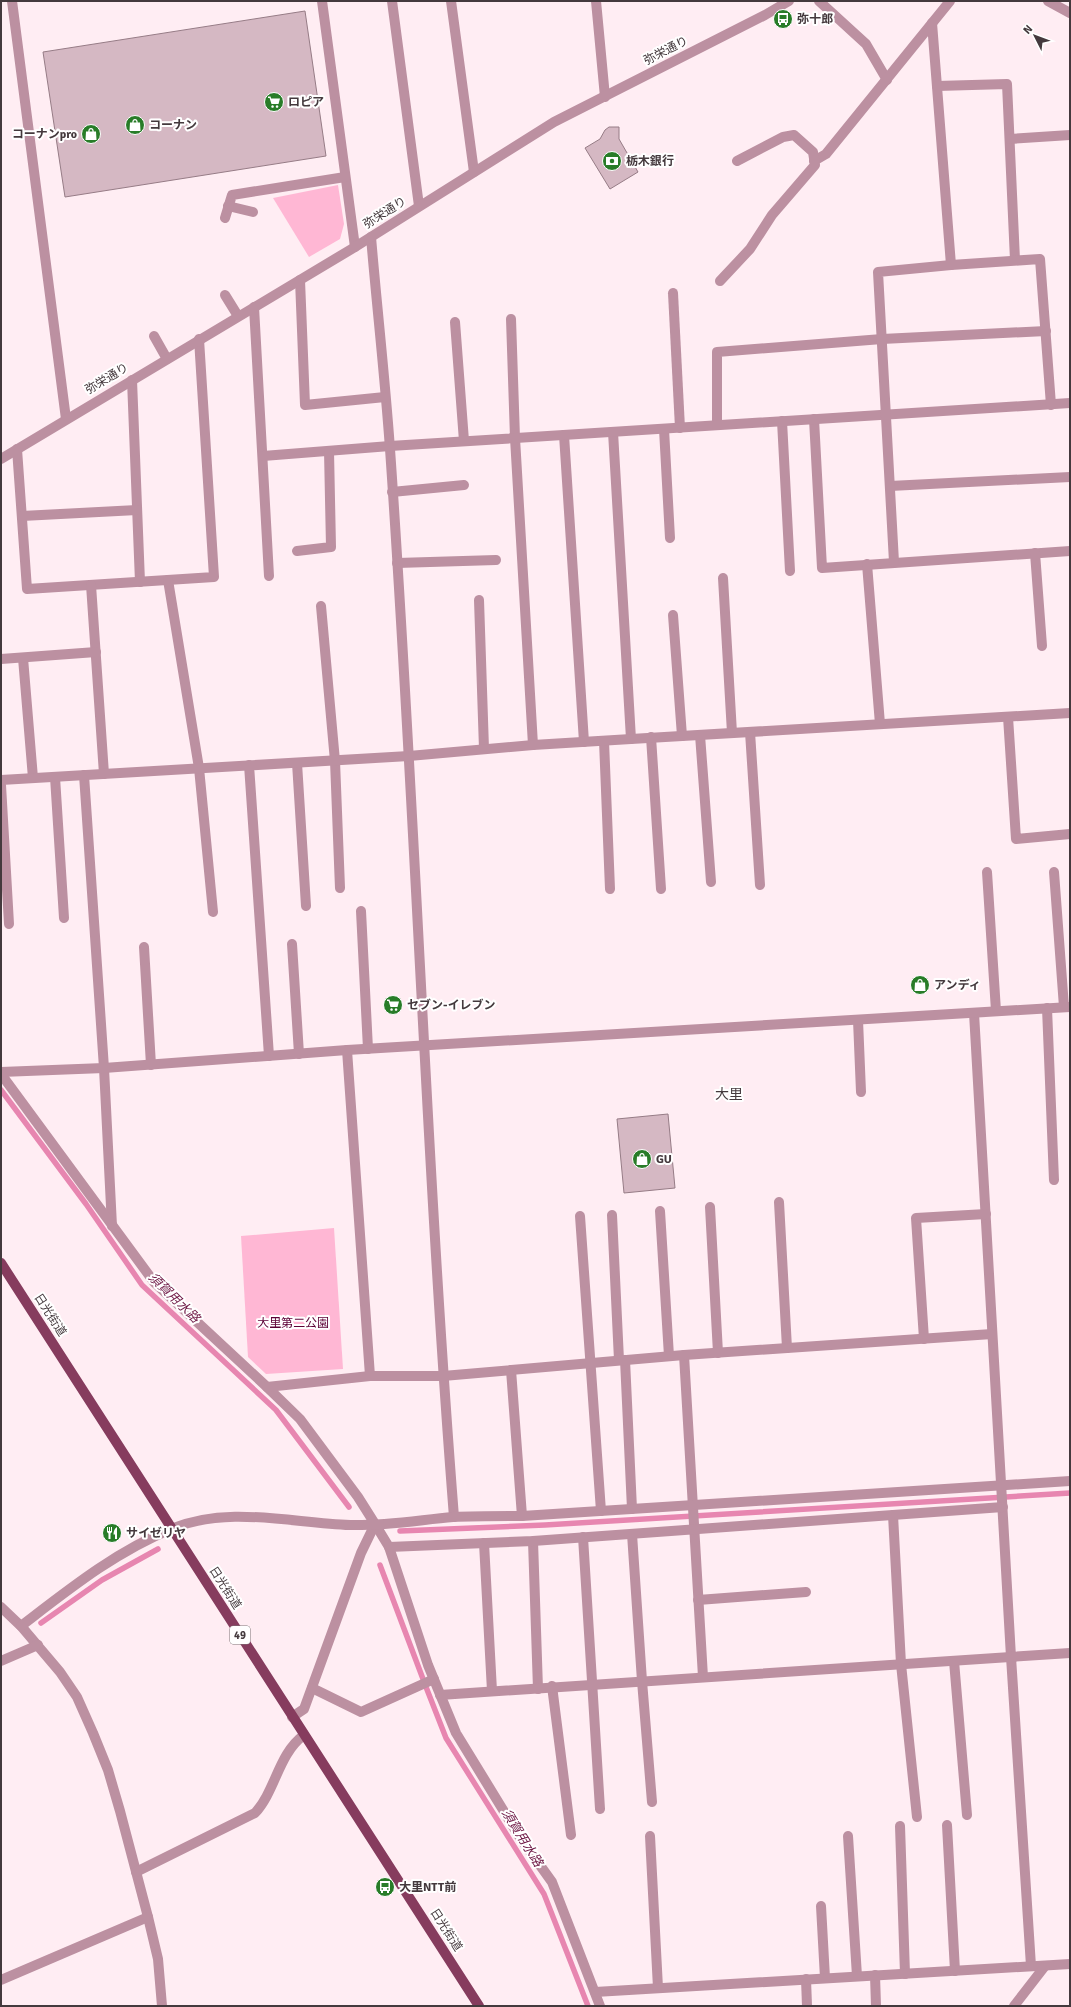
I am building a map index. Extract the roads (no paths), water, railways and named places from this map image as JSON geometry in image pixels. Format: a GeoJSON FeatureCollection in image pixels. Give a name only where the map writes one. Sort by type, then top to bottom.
{"type":"FeatureCollection","features":[{"type":"Feature","properties":{"kind":"main road","name":"日光街道"},"geometry":{"type":"LineString","coordinates":[[1,1263],[479,2006]]}},
{"type":"Feature","properties":{"kind":"street"},"geometry":{"type":"LineString","coordinates":[[12,1],[66,419]]}},
{"type":"Feature","properties":{"kind":"street"},"geometry":{"type":"LineString","coordinates":[[322,1],[355,246]]}},
{"type":"Feature","properties":{"kind":"street"},"geometry":{"type":"LineString","coordinates":[[392,1],[419,206]]}},
{"type":"Feature","properties":{"kind":"street"},"geometry":{"type":"LineString","coordinates":[[450,1],[474,172]]}},
{"type":"Feature","properties":{"kind":"street"},"geometry":{"type":"LineString","coordinates":[[596,1],[605,97]]}},
{"type":"Feature","properties":{"kind":"street","name":"弥栄通り"},"geometry":{"type":"LineString","coordinates":[[1,458],[371,237],[554,122],[765,15],[788,1]]}},
{"type":"Feature","properties":{"kind":"street"},"geometry":{"type":"LineString","coordinates":[[819,1],[866,44],[887,80]]}},
{"type":"Feature","properties":{"kind":"street"},"geometry":{"type":"LineString","coordinates":[[814,161],[826,154],[950,1]]}},
{"type":"Feature","properties":{"kind":"street"},"geometry":{"type":"LineString","coordinates":[[1048,1],[1070,13]]}},
{"type":"Feature","properties":{"kind":"street"},"geometry":{"type":"LineString","coordinates":[[932,23],[951,265]]}},
{"type":"Feature","properties":{"kind":"street"},"geometry":{"type":"LineString","coordinates":[[938,86],[1007,84],[1014,260]]}},
{"type":"Feature","properties":{"kind":"street"},"geometry":{"type":"LineString","coordinates":[[720,281],[750,249],[772,215],[815,165],[813,152],[794,135],[783,137],[737,161]]}},
{"type":"Feature","properties":{"kind":"street"},"geometry":{"type":"LineString","coordinates":[[1010,139],[1070,135]]}},
{"type":"Feature","properties":{"kind":"street"},"geometry":{"type":"LineString","coordinates":[[225,218],[232,195],[345,176]]}},
{"type":"Feature","properties":{"kind":"street"},"geometry":{"type":"LineString","coordinates":[[228,206],[253,212]]}},
{"type":"Feature","properties":{"kind":"street"},"geometry":{"type":"LineString","coordinates":[[371,237],[390,446],[409,756],[443,1376],[454,1517]]}},
{"type":"Feature","properties":{"kind":"street"},"geometry":{"type":"LineString","coordinates":[[894,562],[878,272],[1040,259],[1051,405]]}},
{"type":"Feature","properties":{"kind":"street"},"geometry":{"type":"LineString","coordinates":[[300,280],[305,405],[385,397]]}},
{"type":"Feature","properties":{"kind":"street"},"geometry":{"type":"LineString","coordinates":[[673,293],[680,428]]}},
{"type":"Feature","properties":{"kind":"street"},"geometry":{"type":"LineString","coordinates":[[225,295],[238,316]]}},
{"type":"Feature","properties":{"kind":"street"},"geometry":{"type":"LineString","coordinates":[[254,307],[270,576]]}},
{"type":"Feature","properties":{"kind":"street"},"geometry":{"type":"LineString","coordinates":[[511,319],[515,438],[533,745]]}},
{"type":"Feature","properties":{"kind":"street"},"geometry":{"type":"LineString","coordinates":[[455,322],[464,441]]}},
{"type":"Feature","properties":{"kind":"street"},"geometry":{"type":"LineString","coordinates":[[717,425],[717,352],[882,339],[1046,331]]}},
{"type":"Feature","properties":{"kind":"street"},"geometry":{"type":"LineString","coordinates":[[154,336],[167,358]]}},
{"type":"Feature","properties":{"kind":"street"},"geometry":{"type":"LineString","coordinates":[[17,449],[27,589],[214,577],[199,340]]}},
{"type":"Feature","properties":{"kind":"street"},"geometry":{"type":"LineString","coordinates":[[132,380],[140,582]]}},
{"type":"Feature","properties":{"kind":"street"},"geometry":{"type":"LineString","coordinates":[[263,456],[464,441],[814,419],[886,416],[1070,403]]}},
{"type":"Feature","properties":{"kind":"street"},"geometry":{"type":"LineString","coordinates":[[814,419],[822,568],[1070,551]]}},
{"type":"Feature","properties":{"kind":"street"},"geometry":{"type":"LineString","coordinates":[[782,421],[790,572]]}},
{"type":"Feature","properties":{"kind":"street"},"geometry":{"type":"LineString","coordinates":[[664,429],[670,538]]}},
{"type":"Feature","properties":{"kind":"street"},"geometry":{"type":"LineString","coordinates":[[613,432],[631,739]]}},
{"type":"Feature","properties":{"kind":"street"},"geometry":{"type":"LineString","coordinates":[[564,435],[584,742]]}},
{"type":"Feature","properties":{"kind":"street"},"geometry":{"type":"LineString","coordinates":[[297,551],[331,547],[329,451]]}},
{"type":"Feature","properties":{"kind":"street"},"geometry":{"type":"LineString","coordinates":[[890,486],[1070,477]]}},
{"type":"Feature","properties":{"kind":"street"},"geometry":{"type":"LineString","coordinates":[[392,492],[464,486]]}},
{"type":"Feature","properties":{"kind":"street"},"geometry":{"type":"LineString","coordinates":[[22,516],[137,510]]}},
{"type":"Feature","properties":{"kind":"street"},"geometry":{"type":"LineString","coordinates":[[1035,553],[1042,646]]}},
{"type":"Feature","properties":{"kind":"street"},"geometry":{"type":"LineString","coordinates":[[397,563],[496,560]]}},
{"type":"Feature","properties":{"kind":"street"},"geometry":{"type":"LineString","coordinates":[[867,564],[880,724]]}},
{"type":"Feature","properties":{"kind":"street"},"geometry":{"type":"LineString","coordinates":[[723,578],[732,733]]}},
{"type":"Feature","properties":{"kind":"street"},"geometry":{"type":"LineString","coordinates":[[168,580],[199,768],[213,912]]}},
{"type":"Feature","properties":{"kind":"street"},"geometry":{"type":"LineString","coordinates":[[91,585],[104,774]]}},
{"type":"Feature","properties":{"kind":"street"},"geometry":{"type":"LineString","coordinates":[[479,600],[484,749]]}},
{"type":"Feature","properties":{"kind":"street"},"geometry":{"type":"LineString","coordinates":[[321,606],[335,761],[340,888]]}},
{"type":"Feature","properties":{"kind":"street"},"geometry":{"type":"LineString","coordinates":[[673,615],[682,736]]}},
{"type":"Feature","properties":{"kind":"street"},"geometry":{"type":"LineString","coordinates":[[1,659],[96,652]]}},
{"type":"Feature","properties":{"kind":"street"},"geometry":{"type":"LineString","coordinates":[[23,658],[33,778]]}},
{"type":"Feature","properties":{"kind":"street"},"geometry":{"type":"LineString","coordinates":[[1,780],[335,761],[651,737],[1070,713]]}},
{"type":"Feature","properties":{"kind":"street"},"geometry":{"type":"LineString","coordinates":[[1008,717],[1016,839],[1070,834]]}},
{"type":"Feature","properties":{"kind":"street"},"geometry":{"type":"LineString","coordinates":[[750,732],[760,885]]}},
{"type":"Feature","properties":{"kind":"street"},"geometry":{"type":"LineString","coordinates":[[700,735],[711,882]]}},
{"type":"Feature","properties":{"kind":"street"},"geometry":{"type":"LineString","coordinates":[[651,737],[661,889]]}},
{"type":"Feature","properties":{"kind":"street"},"geometry":{"type":"LineString","coordinates":[[604,741],[610,888]]}},
{"type":"Feature","properties":{"kind":"street"},"geometry":{"type":"LineString","coordinates":[[297,763],[306,906]]}},
{"type":"Feature","properties":{"kind":"street"},"geometry":{"type":"LineString","coordinates":[[249,765],[269,1056]]}},
{"type":"Feature","properties":{"kind":"street"},"geometry":{"type":"LineString","coordinates":[[84,775],[104,1068],[112,1227]]}},
{"type":"Feature","properties":{"kind":"street"},"geometry":{"type":"LineString","coordinates":[[55,777],[64,918]]}},
{"type":"Feature","properties":{"kind":"street"},"geometry":{"type":"LineString","coordinates":[[1,785],[9,924]]}},
{"type":"Feature","properties":{"kind":"street"},"geometry":{"type":"LineString","coordinates":[[987,872],[996,1011]]}},
{"type":"Feature","properties":{"kind":"street"},"geometry":{"type":"LineString","coordinates":[[1,1073],[151,1065],[347,1050],[1067,1007],[1054,872]]}},
{"type":"Feature","properties":{"kind":"street"},"geometry":{"type":"LineString","coordinates":[[361,911],[368,1049]]}},
{"type":"Feature","properties":{"kind":"street"},"geometry":{"type":"LineString","coordinates":[[292,944],[299,1054]]}},
{"type":"Feature","properties":{"kind":"street"},"geometry":{"type":"LineString","coordinates":[[144,947],[151,1065]]}},
{"type":"Feature","properties":{"kind":"street"},"geometry":{"type":"LineString","coordinates":[[1047,1008],[1054,1180]]}},
{"type":"Feature","properties":{"kind":"street"},"geometry":{"type":"LineString","coordinates":[[974,1013],[1011,1656],[1031,1966]]}},
{"type":"Feature","properties":{"kind":"street"},"geometry":{"type":"LineString","coordinates":[[858,1020],[861,1092]]}},
{"type":"Feature","properties":{"kind":"street"},"geometry":{"type":"LineString","coordinates":[[347,1050],[370,1376]]}},
{"type":"Feature","properties":{"kind":"street"},"geometry":{"type":"LineString","coordinates":[[1,1073],[112,1227],[154,1282],[300,1419],[358,1497],[389,1548],[434,1679],[456,1733],[519,1836],[552,1882],[600,2006]]}},
{"type":"Feature","properties":{"kind":"street"},"geometry":{"type":"LineString","coordinates":[[779,1202],[787,1348]]}},
{"type":"Feature","properties":{"kind":"street"},"geometry":{"type":"LineString","coordinates":[[710,1207],[718,1353]]}},
{"type":"Feature","properties":{"kind":"street"},"geometry":{"type":"LineString","coordinates":[[660,1211],[669,1356]]}},
{"type":"Feature","properties":{"kind":"street"},"geometry":{"type":"LineString","coordinates":[[924,1339],[916,1218],[986,1214]]}},
{"type":"Feature","properties":{"kind":"street"},"geometry":{"type":"LineString","coordinates":[[612,1215],[632,1509]]}},
{"type":"Feature","properties":{"kind":"street"},"geometry":{"type":"LineString","coordinates":[[580,1216],[601,1511]]}},
{"type":"Feature","properties":{"kind":"street"},"geometry":{"type":"LineString","coordinates":[[267,1387],[370,1376],[443,1376],[669,1356],[992,1334]]}},
{"type":"Feature","properties":{"kind":"street"},"geometry":{"type":"LineString","coordinates":[[684,1355],[703,1677]]}},
{"type":"Feature","properties":{"kind":"street"},"geometry":{"type":"LineString","coordinates":[[511,1370],[522,1516]]}},
{"type":"Feature","properties":{"kind":"street"},"geometry":{"type":"LineString","coordinates":[[21,1626],[93,1572],[121,1555],[171,1529],[222,1517],[265,1517],[350,1525],[375,1524],[454,1517],[522,1516],[1070,1481]]}},
{"type":"Feature","properties":{"kind":"street"},"geometry":{"type":"LineString","coordinates":[[389,1548],[533,1541],[1003,1507]]}},
{"type":"Feature","properties":{"kind":"street"},"geometry":{"type":"LineString","coordinates":[[893,1515],[901,1664],[917,1817]]}},
{"type":"Feature","properties":{"kind":"street"},"geometry":{"type":"LineString","coordinates":[[292,1717],[304,1709],[361,1553],[375,1524]]}},
{"type":"Feature","properties":{"kind":"street"},"geometry":{"type":"LineString","coordinates":[[632,1534],[652,1802]]}},
{"type":"Feature","properties":{"kind":"street"},"geometry":{"type":"LineString","coordinates":[[583,1537],[591,1685],[600,1809]]}},
{"type":"Feature","properties":{"kind":"street"},"geometry":{"type":"LineString","coordinates":[[533,1541],[538,1689]]}},
{"type":"Feature","properties":{"kind":"street"},"geometry":{"type":"LineString","coordinates":[[484,1543],[492,1691]]}},
{"type":"Feature","properties":{"kind":"street"},"geometry":{"type":"LineString","coordinates":[[698,1600],[806,1592]]}},
{"type":"Feature","properties":{"kind":"street"},"geometry":{"type":"LineString","coordinates":[[1,1607],[38,1645],[60,1672],[77,1697],[108,1770],[158,1959],[162,2006]]}},
{"type":"Feature","properties":{"kind":"street"},"geometry":{"type":"LineString","coordinates":[[1,1661],[38,1645]]}},
{"type":"Feature","properties":{"kind":"street"},"geometry":{"type":"LineString","coordinates":[[440,1695],[538,1689],[552,1686],[642,1682],[1070,1653]]}},
{"type":"Feature","properties":{"kind":"street"},"geometry":{"type":"LineString","coordinates":[[954,1660],[967,1815]]}},
{"type":"Feature","properties":{"kind":"street"},"geometry":{"type":"LineString","coordinates":[[312,1688],[361,1712],[434,1679]]}},
{"type":"Feature","properties":{"kind":"street"},"geometry":{"type":"LineString","coordinates":[[552,1686],[571,1836]]}},
{"type":"Feature","properties":{"kind":"street"},"geometry":{"type":"LineString","coordinates":[[136,1872],[254,1813],[264,1803],[276,1774],[294,1742],[304,1735]]}},
{"type":"Feature","properties":{"kind":"street"},"geometry":{"type":"LineString","coordinates":[[947,1825],[955,1971]]}},
{"type":"Feature","properties":{"kind":"street"},"geometry":{"type":"LineString","coordinates":[[900,1826],[905,1974]]}},
{"type":"Feature","properties":{"kind":"street"},"geometry":{"type":"LineString","coordinates":[[650,1836],[658,1988]]}},
{"type":"Feature","properties":{"kind":"street"},"geometry":{"type":"LineString","coordinates":[[848,1836],[857,1976]]}},
{"type":"Feature","properties":{"kind":"street"},"geometry":{"type":"LineString","coordinates":[[820,1906],[825,1978]]}},
{"type":"Feature","properties":{"kind":"street"},"geometry":{"type":"LineString","coordinates":[[1,1980],[148,1917]]}},
{"type":"Feature","properties":{"kind":"street"},"geometry":{"type":"LineString","coordinates":[[595,1992],[1070,1964]]}},
{"type":"Feature","properties":{"kind":"street"},"geometry":{"type":"LineString","coordinates":[[1014,2006],[1045,1966]]}},
{"type":"Feature","properties":{"kind":"street"},"geometry":{"type":"LineString","coordinates":[[875,1975],[876,2006]]}},
{"type":"Feature","properties":{"kind":"street"},"geometry":{"type":"LineString","coordinates":[[806,1979],[808,2006]]}},
{"type":"Feature","properties":{"kind":"waterway","name":"須賀用水路"},"geometry":{"type":"LineString","coordinates":[[1,1090],[86,1204],[142,1285],[276,1410],[349,1507]]}},
{"type":"Feature","properties":{"kind":"waterway"},"geometry":{"type":"LineString","coordinates":[[400,1531],[545,1525],[1070,1493]]}},
{"type":"Feature","properties":{"kind":"waterway"},"geometry":{"type":"LineString","coordinates":[[41,1623],[102,1580],[158,1549]]}},
{"type":"Feature","properties":{"kind":"waterway","name":"須賀用水路"},"geometry":{"type":"LineString","coordinates":[[380,1565],[423,1679]]}},
{"type":"Feature","properties":{"kind":"waterway","name":"須賀用水路"},"geometry":{"type":"LineString","coordinates":[[426,1687],[446,1738],[544,1894],[588,2006]]}},
{"type":"Feature","properties":{"kind":"place","name":"弥十郎"},"geometry":{"type":"Point","coordinates":[783,19]}},
{"type":"Feature","properties":{"kind":"place","name":"ロピア"},"geometry":{"type":"Point","coordinates":[274,102]}},
{"type":"Feature","properties":{"kind":"place","name":"コーナン"},"geometry":{"type":"Point","coordinates":[135,125]}},
{"type":"Feature","properties":{"kind":"place","name":"コーナンpro"},"geometry":{"type":"Point","coordinates":[91,134]}},
{"type":"Feature","properties":{"kind":"place","name":"栃木銀行"},"geometry":{"type":"Point","coordinates":[612,161]}},
{"type":"Feature","properties":{"kind":"place","name":"アンディ"},"geometry":{"type":"Point","coordinates":[920,985]}},
{"type":"Feature","properties":{"kind":"place","name":"セブン-イレブン"},"geometry":{"type":"Point","coordinates":[393,1005]}},
{"type":"Feature","properties":{"kind":"place","name":"GU"},"geometry":{"type":"Point","coordinates":[642,1159]}},
{"type":"Feature","properties":{"kind":"place","name":"サイゼリヤ"},"geometry":{"type":"Point","coordinates":[112,1533]}},
{"type":"Feature","properties":{"kind":"place","name":"大里NTT前"},"geometry":{"type":"Point","coordinates":[385,1887]}},
{"type":"Feature","properties":{"kind":"district","name":"大里"},"geometry":{"type":"Point","coordinates":[729,1094]}},
{"type":"Feature","properties":{"kind":"park label","name":"大里第二公園"},"geometry":{"type":"Point","coordinates":[293,1323]}}]}
